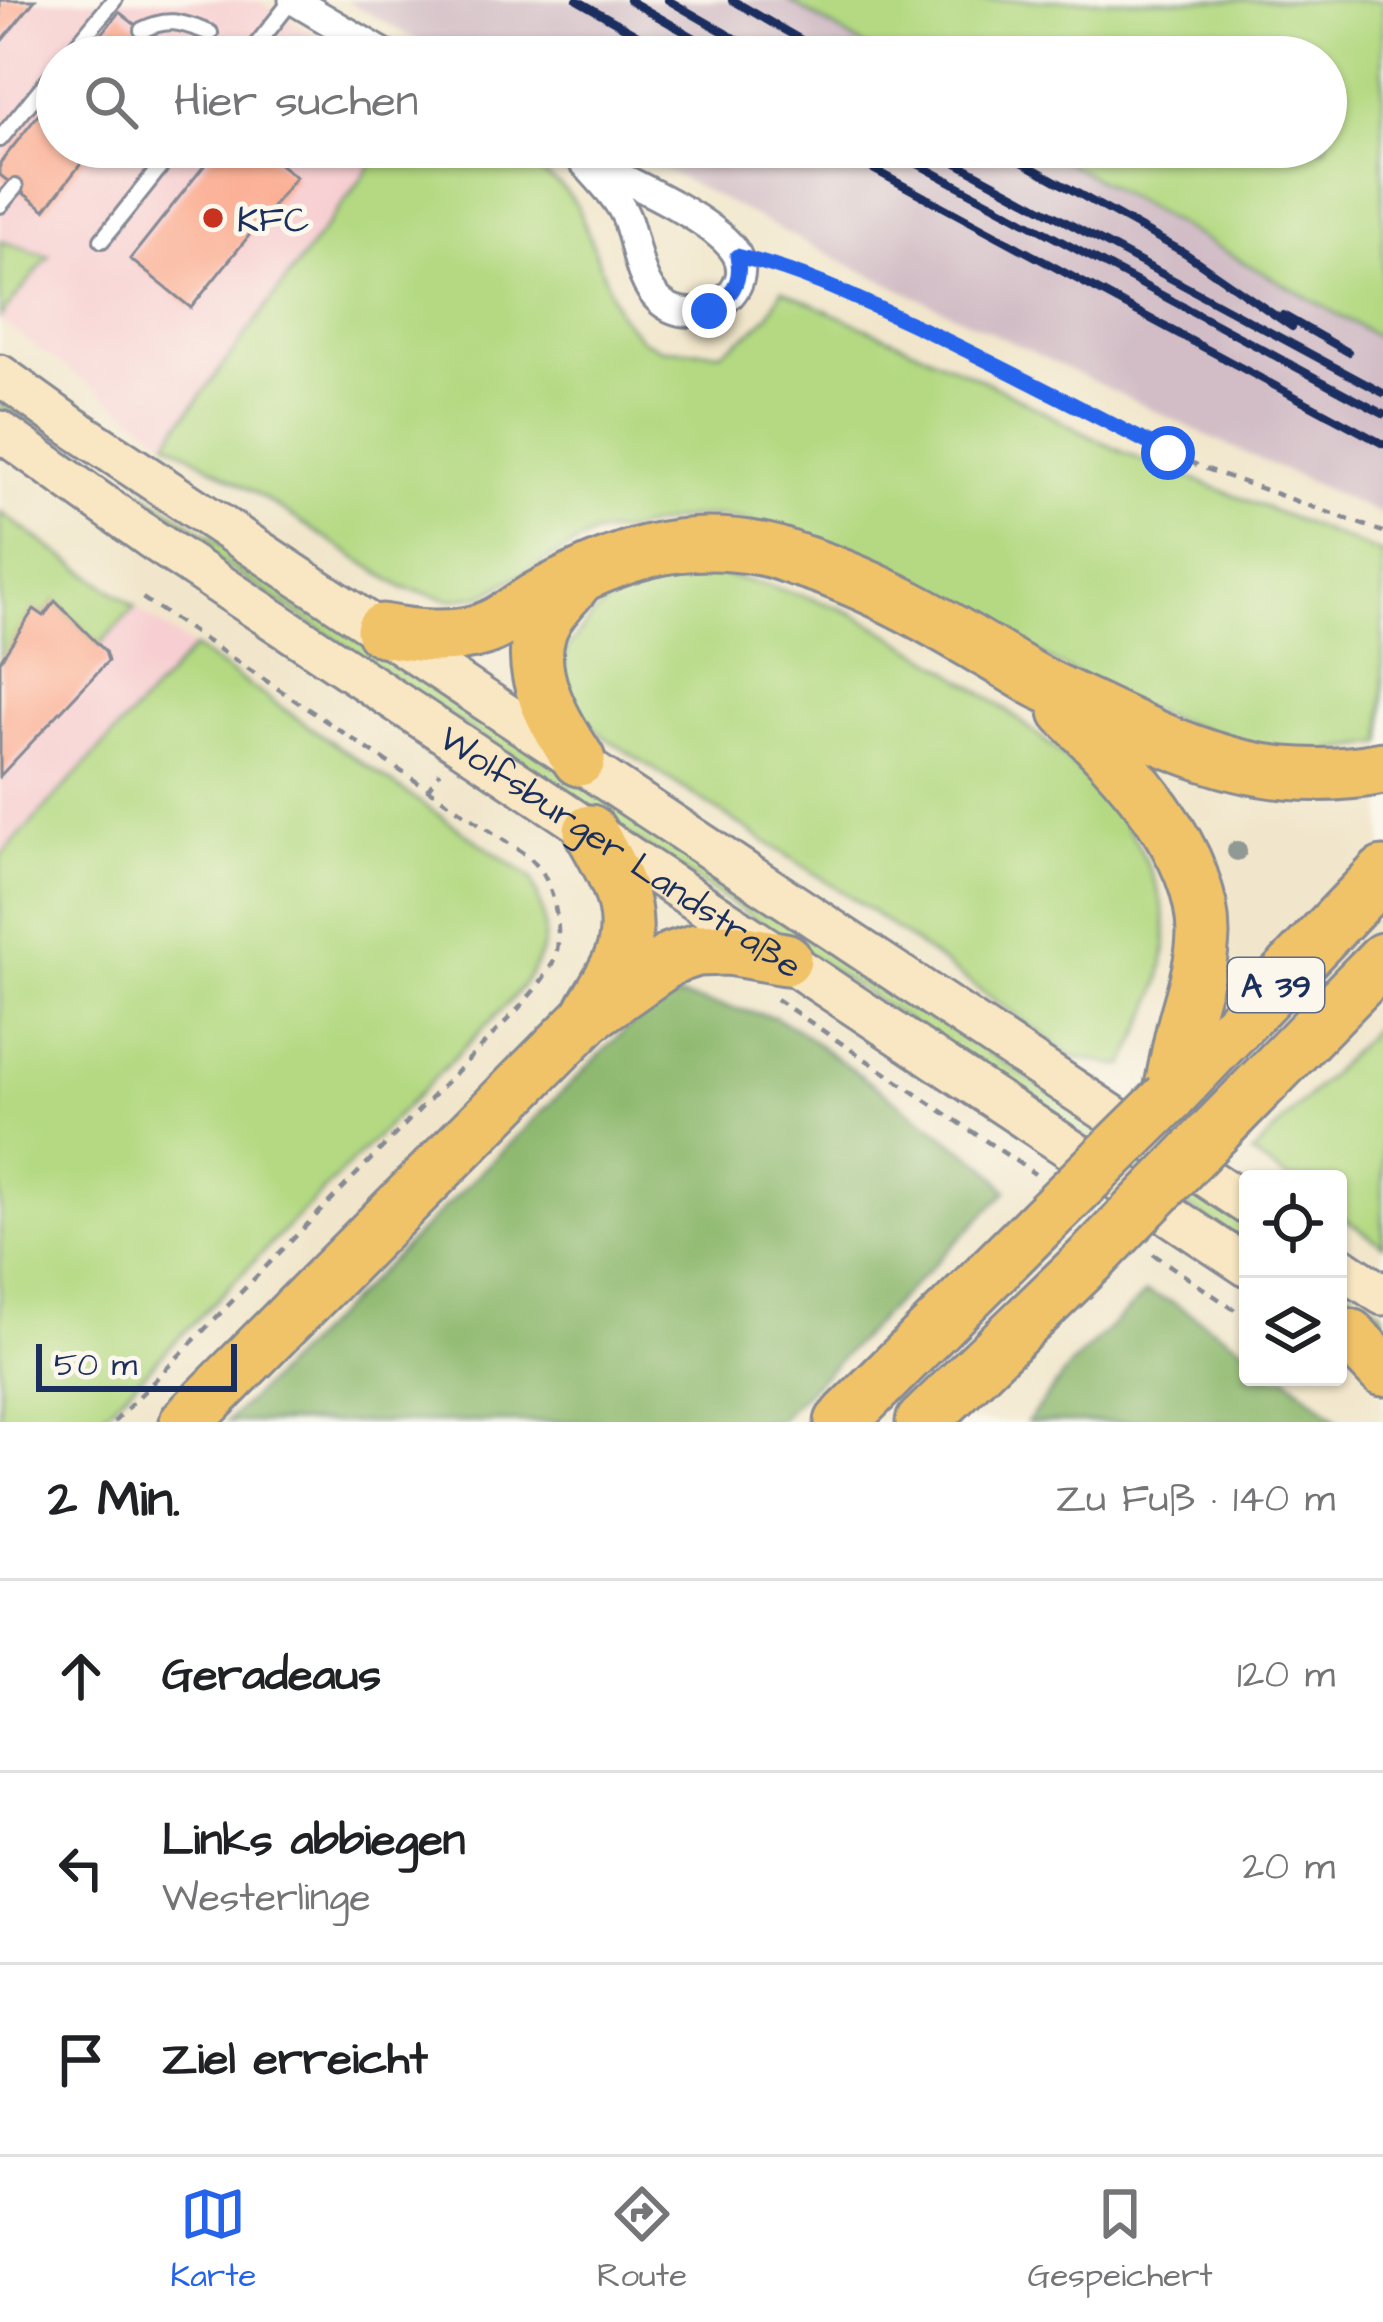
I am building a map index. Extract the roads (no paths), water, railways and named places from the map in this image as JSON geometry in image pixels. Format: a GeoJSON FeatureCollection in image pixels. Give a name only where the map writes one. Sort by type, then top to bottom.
{"type":"FeatureCollection","features":[{"type":"Feature","properties":{"kind":"highway"},"geometry":{"type":"LineString","coordinates":[[382,630],[413,636],[482,630],[540,595],[630,553],[698,542],[762,549],[835,572],[964,635],[1036,681],[1153,736],[1227,764],[1297,776],[1383,768]]}},
{"type":"Feature","properties":{"kind":"highway"},"geometry":{"type":"LineString","coordinates":[[579,760],[548,706],[537,655],[540,630],[580,578]]}},
{"type":"Feature","properties":{"kind":"highway"},"geometry":{"type":"LineString","coordinates":[[1036,681],[1118,761],[1162,818],[1192,878],[1203,931],[1198,982],[1168,1096]]}},
{"type":"Feature","properties":{"kind":"highway"},"geometry":{"type":"LineString","coordinates":[[588,1017],[623,952],[626,928],[613,869],[590,831]]}},
{"type":"Feature","properties":{"kind":"highway","name":"A 39"},"geometry":{"type":"LineString","coordinates":[[841,1422],[1383,874]]}},
{"type":"Feature","properties":{"kind":"highway"},"geometry":{"type":"LineString","coordinates":[[186,1422],[588,1017],[672,958],[697,950],[728,949],[785,959]]}},
{"type":"Feature","properties":{"kind":"highway","name":"A 39"},"geometry":{"type":"LineString","coordinates":[[934,1413],[1383,959]]}},
{"type":"Feature","properties":{"kind":"highway"},"geometry":{"type":"LineString","coordinates":[[1264,1082],[1298,1067],[1340,1025],[1383,992]]}},
{"type":"Feature","properties":{"kind":"main road"},"geometry":{"type":"LineString","coordinates":[[0,375],[70,426],[1239,1198]]}},
{"type":"Feature","properties":{"kind":"main road","name":"Wolfsburger Landstraße"},"geometry":{"type":"LineString","coordinates":[[0,431],[150,538],[1239,1261]]}},
{"type":"Feature","properties":{"kind":"main road"},"geometry":{"type":"LineString","coordinates":[[1347,1271],[1383,1295]]}},
{"type":"Feature","properties":{"kind":"street"},"geometry":{"type":"LineString","coordinates":[[292,0],[355,36]]}},
{"type":"Feature","properties":{"kind":"street"},"geometry":{"type":"LineString","coordinates":[[584,168],[625,214],[654,296],[683,313],[697,313],[730,297],[739,278],[731,247],[700,220],[599,168]]}},
{"type":"Feature","properties":{"kind":"lane"},"geometry":{"type":"LineString","coordinates":[[84,36],[114,0]]}},
{"type":"Feature","properties":{"kind":"lane"},"geometry":{"type":"LineString","coordinates":[[264,36],[292,0]]}},
{"type":"Feature","properties":{"kind":"lane"},"geometry":{"type":"LineString","coordinates":[[142,29],[159,21],[182,22],[210,33]]}},
{"type":"Feature","properties":{"kind":"lane"},"geometry":{"type":"LineString","coordinates":[[0,139],[36,95]]}},
{"type":"Feature","properties":{"kind":"lane"},"geometry":{"type":"LineString","coordinates":[[102,239],[159,168]]}},
{"type":"Feature","properties":{"kind":"lane"},"geometry":{"type":"LineString","coordinates":[[0,205],[15,187]]}},
{"type":"Feature","properties":{"kind":"railway"},"geometry":{"type":"LineString","coordinates":[[577,0],[640,36]]}},
{"type":"Feature","properties":{"kind":"railway"},"geometry":{"type":"LineString","coordinates":[[629,0],[692,36]]}},
{"type":"Feature","properties":{"kind":"railway"},"geometry":{"type":"LineString","coordinates":[[668,0],[731,36]]}},
{"type":"Feature","properties":{"kind":"railway"},"geometry":{"type":"LineString","coordinates":[[732,0],[795,36]]}},
{"type":"Feature","properties":{"kind":"railway"},"geometry":{"type":"LineString","coordinates":[[871,168],[1383,444]]}},
{"type":"Feature","properties":{"kind":"railway"},"geometry":{"type":"LineString","coordinates":[[925,168],[1383,414]]}},
{"type":"Feature","properties":{"kind":"railway"},"geometry":{"type":"LineString","coordinates":[[966,168],[1383,393]]}},
{"type":"Feature","properties":{"kind":"railway"},"geometry":{"type":"LineString","coordinates":[[1033,168],[1185,253],[1292,327]]}},
{"type":"Feature","properties":{"kind":"railway"},"geometry":{"type":"LineString","coordinates":[[1283,315],[1348,352]]}},
{"type":"Feature","properties":{"kind":"place","name":"KFC"},"geometry":{"type":"Point","coordinates":[213,218]}}]}
